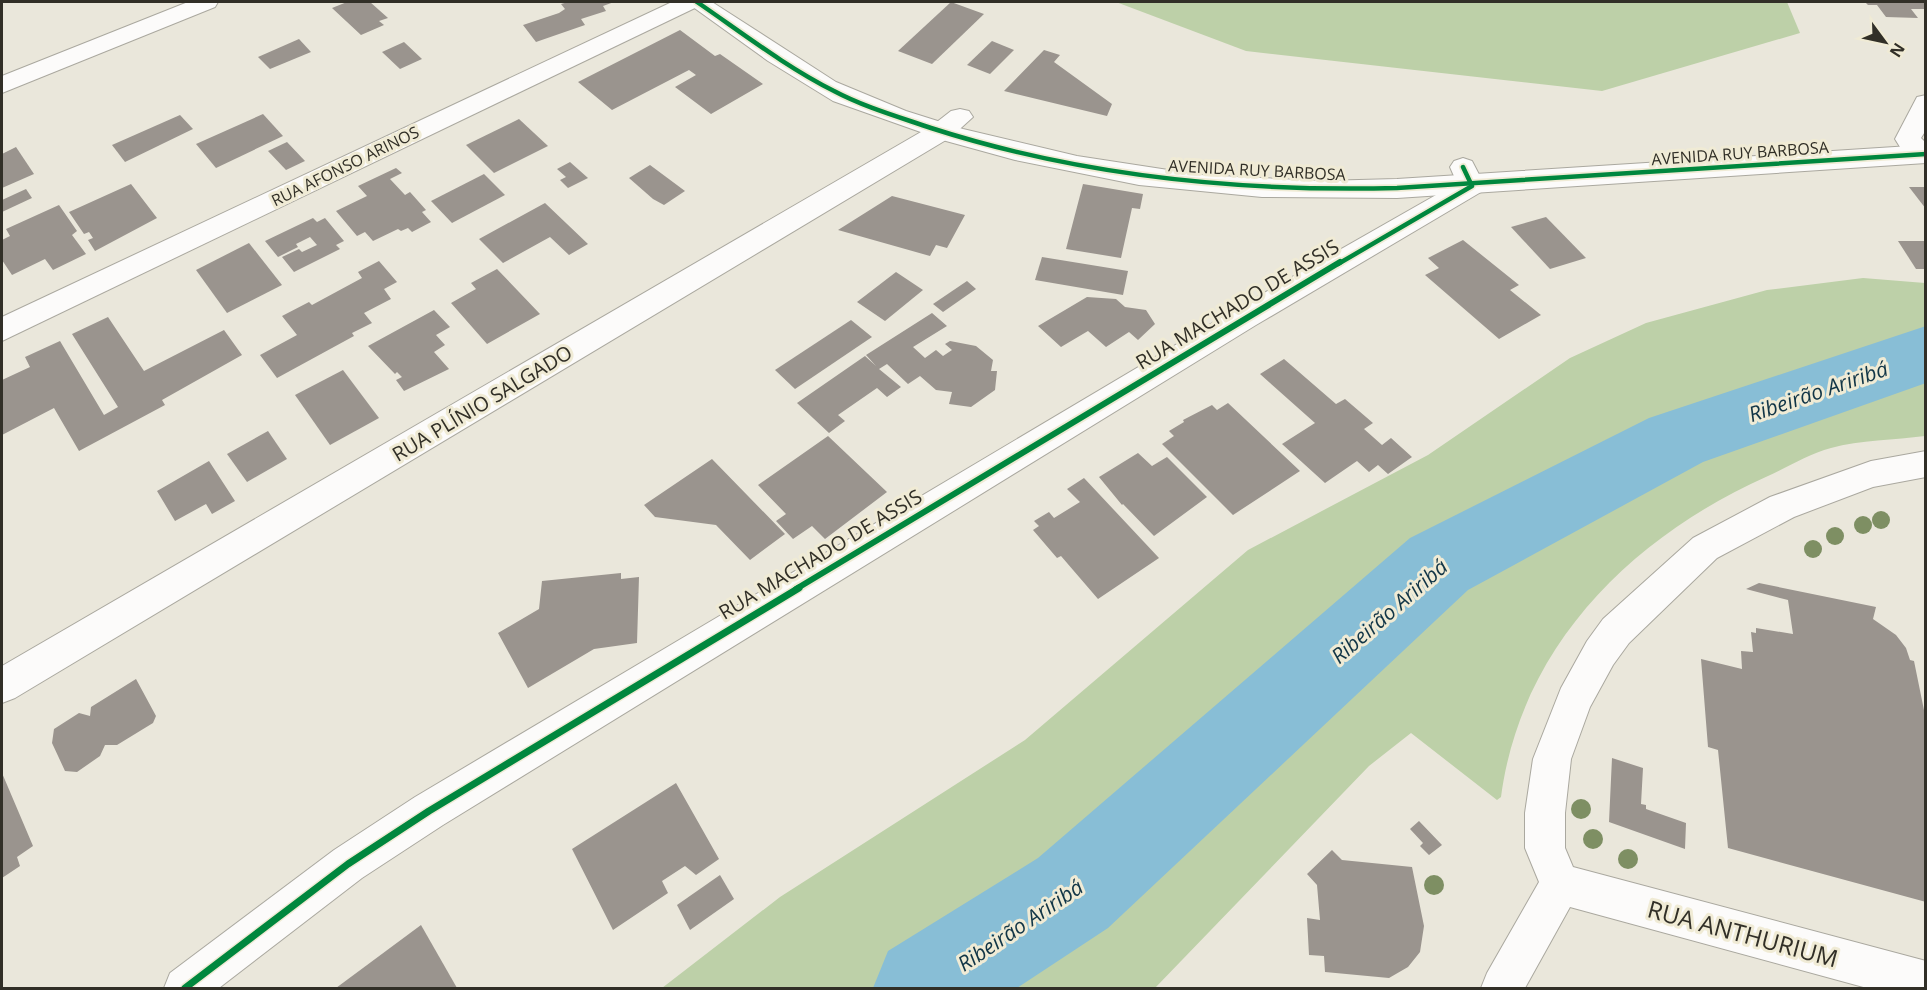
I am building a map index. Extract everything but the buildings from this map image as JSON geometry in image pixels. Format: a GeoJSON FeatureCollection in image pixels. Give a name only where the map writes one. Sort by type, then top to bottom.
{"type":"FeatureCollection","features":[{"type":"Feature","properties":{"kind":"street"},"geometry":{"type":"LineString","coordinates":[[2,85],[207,2]]}},
{"type":"Feature","properties":{"kind":"street","name":"RUA AFONSO ARINOS"},"geometry":{"type":"LineString","coordinates":[[2,330],[689,2]]}},
{"type":"Feature","properties":{"kind":"street","name":"AVENIDA RUY BARBOSA"},"geometry":{"type":"LineString","coordinates":[[697,2],[768,51],[839,94],[951,124],[1076,166],[1196,183],[1318,190],[1468,176],[1920,146]]}},
{"type":"Feature","properties":{"kind":"street","name":"AVENIDA RUY BARBOSA"},"geometry":{"type":"LineString","coordinates":[[733,2],[856,80],[951,124]]}},
{"type":"Feature","properties":{"kind":"street"},"geometry":{"type":"LineString","coordinates":[[1920,146],[1926,103]]}},
{"type":"Feature","properties":{"kind":"street","name":"RUA PLÍNIO SALGADO"},"geometry":{"type":"LineString","coordinates":[[2,686],[951,124]]}},
{"type":"Feature","properties":{"kind":"street","name":"RUA MACHADO DE ASSIS"},"geometry":{"type":"LineString","coordinates":[[185,988],[348,864],[429,811],[1246,317],[1468,176]]}},
{"type":"Feature","properties":{"kind":"street"},"geometry":{"type":"LineString","coordinates":[[1502,988],[1560,884],[1545,848],[1545,813],[1551,759],[1574,700],[1600,653],[1616,631],[1689,562],[1715,543],[1782,507],[1837,486],[1871,474],[1926,464]]}},
{"type":"Feature","properties":{"kind":"street","name":"RUA ANTHURIUM"},"geometry":{"type":"LineString","coordinates":[[1560,884],[1926,983]]}},
{"type":"Feature","properties":{"kind":"green space"},"geometry":{"type":"Polygon","coordinates":[[[1116,2],[1787,2],[1800,33],[1602,91],[1246,51],[1116,2]]]}},
{"type":"Feature","properties":{"kind":"green space"},"geometry":{"type":"Polygon","coordinates":[[[1863,278],[1925,283],[1925,436],[1854,443],[1815,454],[1719,501],[1672,530],[1629,564],[1591,602],[1559,644],[1532,691],[1513,742],[1501,797],[1497,800],[1411,733],[1369,766],[1155,988],[662,988],[780,897],[1025,740],[1248,550],[1428,455],[1570,358],[1646,323],[1767,290],[1863,278]]]}},
{"type":"Feature","properties":{"kind":"waterway","name":"Ribeirão Ariribá"},"geometry":{"type":"LineString","coordinates":[[925,988],[1073,893],[1439,564],[1676,440],[1926,354]]}},
{"type":"Feature","properties":{"kind":"cycle path"},"geometry":{"type":"LineString","coordinates":[[697,2],[827,88],[897,116],[955,135],[1077,165],[1201,184],[1321,190],[1472,185],[1926,154]]}},
{"type":"Feature","properties":{"kind":"cycle path"},"geometry":{"type":"LineString","coordinates":[[185,988],[348,864],[429,811],[1246,317],[1472,186],[1463,167]]}}]}
